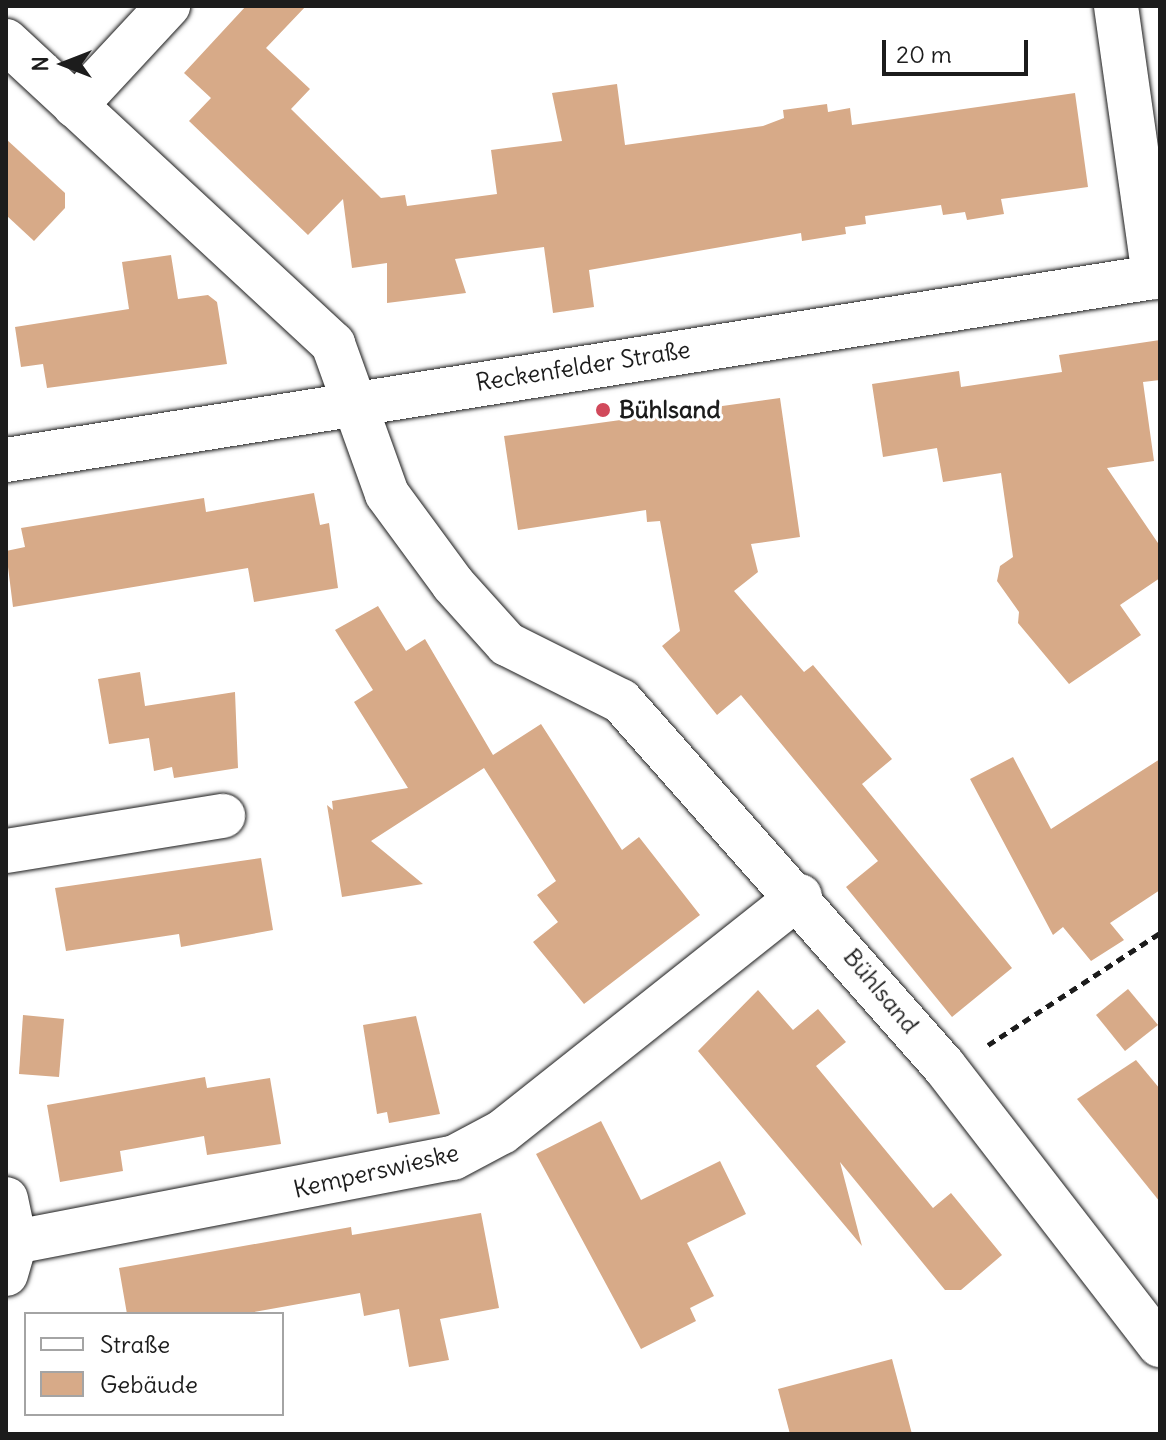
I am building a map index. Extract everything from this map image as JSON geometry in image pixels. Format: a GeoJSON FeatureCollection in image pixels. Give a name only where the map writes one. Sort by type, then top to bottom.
{"type":"FeatureCollection","features":[{"type":"Feature","properties":{"kind":"street"},"geometry":{"type":"LineString","coordinates":[[75,106],[168,6]]}},
{"type":"Feature","properties":{"kind":"street"},"geometry":{"type":"LineString","coordinates":[[1116,6],[1157,277]]}},
{"type":"Feature","properties":{"kind":"street","name":"Bühlsand"},"geometry":{"type":"LineString","coordinates":[[6,41],[307,316],[333,344],[387,494],[507,644],[621,701],[800,896],[944,1066],[1160,1345]]}},
{"type":"Feature","properties":{"kind":"street","name":"Reckenfelder Straße"},"geometry":{"type":"LineString","coordinates":[[6,460],[1157,277]]}},
{"type":"Feature","properties":{"kind":"street"},"geometry":{"type":"LineString","coordinates":[[6,851],[223,816]]}},
{"type":"Feature","properties":{"kind":"street","name":"Kemperswieske"},"geometry":{"type":"LineString","coordinates":[[6,1199],[10,1258],[453,1158],[502,1132],[800,896]]}},
{"type":"Feature","properties":{"kind":"path"},"geometry":{"type":"LineString","coordinates":[[944,1066],[1160,933]]}},
{"type":"Feature","properties":{"kind":"building"},"geometry":{"type":"Polygon","coordinates":[[[246,6],[306,6],[266,48],[310,89],[291,109],[381,198],[405,195],[407,206],[497,194],[491,150],[562,141],[552,93],[617,84],[625,145],[763,126],[784,118],[783,110],[827,104],[828,112],[850,108],[852,125],[1075,93],[1088,187],[1001,199],[1004,214],[967,220],[965,212],[943,215],[941,205],[865,216],[866,224],[845,227],[846,234],[802,241],[801,233],[589,270],[594,307],[553,313],[544,247],[455,259],[466,293],[387,303],[387,263],[352,268],[343,199],[308,235],[189,121],[211,98],[184,73],[246,6]]]}},
{"type":"Feature","properties":{"kind":"building"},"geometry":{"type":"Polygon","coordinates":[[[6,139],[65,193],[65,208],[34,241],[6,215],[6,139]]]}},
{"type":"Feature","properties":{"kind":"building"},"geometry":{"type":"Polygon","coordinates":[[[171,255],[178,299],[208,295],[217,302],[227,364],[47,388],[43,364],[21,367],[15,327],[129,309],[122,262],[171,255]]]}},
{"type":"Feature","properties":{"kind":"building"},"geometry":{"type":"Polygon","coordinates":[[[1160,340],[1160,380],[1143,382],[1154,461],[1107,468],[1160,546],[1160,578],[1120,605],[1141,635],[1069,684],[1018,623],[1019,612],[997,581],[1000,566],[1013,557],[1001,473],[943,482],[937,448],[883,457],[872,384],[959,371],[961,387],[1062,372],[1059,355],[1160,340]]]}},
{"type":"Feature","properties":{"kind":"building"},"geometry":{"type":"Polygon","coordinates":[[[780,398],[800,537],[751,544],[758,572],[734,591],[804,672],[813,665],[892,759],[862,784],[1012,968],[952,1017],[846,887],[878,861],[741,695],[717,715],[662,646],[680,631],[660,521],[647,522],[646,510],[518,530],[504,436],[780,398]]]}},
{"type":"Feature","properties":{"kind":"building"},"geometry":{"type":"Polygon","coordinates":[[[314,493],[320,525],[329,523],[338,588],[254,602],[248,568],[13,607],[6,551],[25,547],[21,528],[204,498],[206,512],[314,493]]]}},
{"type":"Feature","properties":{"kind":"building"},"geometry":{"type":"Polygon","coordinates":[[[378,606],[406,651],[425,639],[493,755],[541,724],[622,850],[639,837],[700,915],[584,1004],[533,942],[558,922],[537,895],[556,881],[484,768],[371,841],[423,884],[342,897],[327,805],[333,810],[332,801],[408,788],[354,702],[373,690],[335,630],[378,606]]]}},
{"type":"Feature","properties":{"kind":"building"},"geometry":{"type":"Polygon","coordinates":[[[140,672],[145,706],[235,692],[238,768],[174,778],[172,767],[154,771],[149,738],[109,744],[98,679],[140,672]]]}},
{"type":"Feature","properties":{"kind":"building"},"geometry":{"type":"Polygon","coordinates":[[[1013,757],[1051,829],[1160,759],[1160,890],[1110,923],[1124,940],[1091,961],[1063,927],[1053,935],[970,779],[1013,757]]]}},
{"type":"Feature","properties":{"kind":"building"},"geometry":{"type":"Polygon","coordinates":[[[261,858],[273,930],[181,947],[179,934],[66,951],[55,888],[261,858]]]}},
{"type":"Feature","properties":{"kind":"building"},"geometry":{"type":"Polygon","coordinates":[[[1128,989],[1158,1025],[1125,1051],[1096,1015],[1128,989]]]}},
{"type":"Feature","properties":{"kind":"building"},"geometry":{"type":"Polygon","coordinates":[[[758,990],[793,1030],[818,1009],[846,1042],[816,1066],[933,1208],[951,1193],[1002,1255],[961,1290],[945,1290],[840,1162],[862,1246],[698,1051],[758,990]]]}},
{"type":"Feature","properties":{"kind":"building"},"geometry":{"type":"Polygon","coordinates":[[[23,1015],[64,1019],[59,1077],[19,1074],[23,1015]]]}},
{"type":"Feature","properties":{"kind":"building"},"geometry":{"type":"Polygon","coordinates":[[[416,1016],[440,1114],[389,1123],[387,1112],[377,1114],[363,1025],[416,1016]]]}},
{"type":"Feature","properties":{"kind":"building"},"geometry":{"type":"Polygon","coordinates":[[[1136,1060],[1160,1089],[1160,1202],[1077,1099],[1136,1060]]]}},
{"type":"Feature","properties":{"kind":"building"},"geometry":{"type":"Polygon","coordinates":[[[205,1077],[207,1088],[270,1078],[281,1144],[207,1155],[204,1136],[120,1151],[123,1171],[60,1182],[47,1105],[205,1077]]]}},
{"type":"Feature","properties":{"kind":"building"},"geometry":{"type":"Polygon","coordinates":[[[601,1121],[641,1200],[720,1161],[746,1214],[687,1243],[714,1296],[690,1308],[696,1321],[641,1349],[536,1154],[601,1121]]]}},
{"type":"Feature","properties":{"kind":"building"},"geometry":{"type":"Polygon","coordinates":[[[481,1213],[499,1308],[440,1319],[449,1360],[409,1367],[399,1309],[364,1316],[360,1293],[254,1312],[127,1312],[119,1268],[351,1227],[352,1235],[481,1213]]]}},
{"type":"Feature","properties":{"kind":"building"},"geometry":{"type":"Polygon","coordinates":[[[892,1359],[912,1434],[790,1434],[778,1389],[892,1359]]]}},
{"type":"Feature","properties":{"kind":"place","name":"Bühlsand"},"geometry":{"type":"Point","coordinates":[603,410]}}]}
